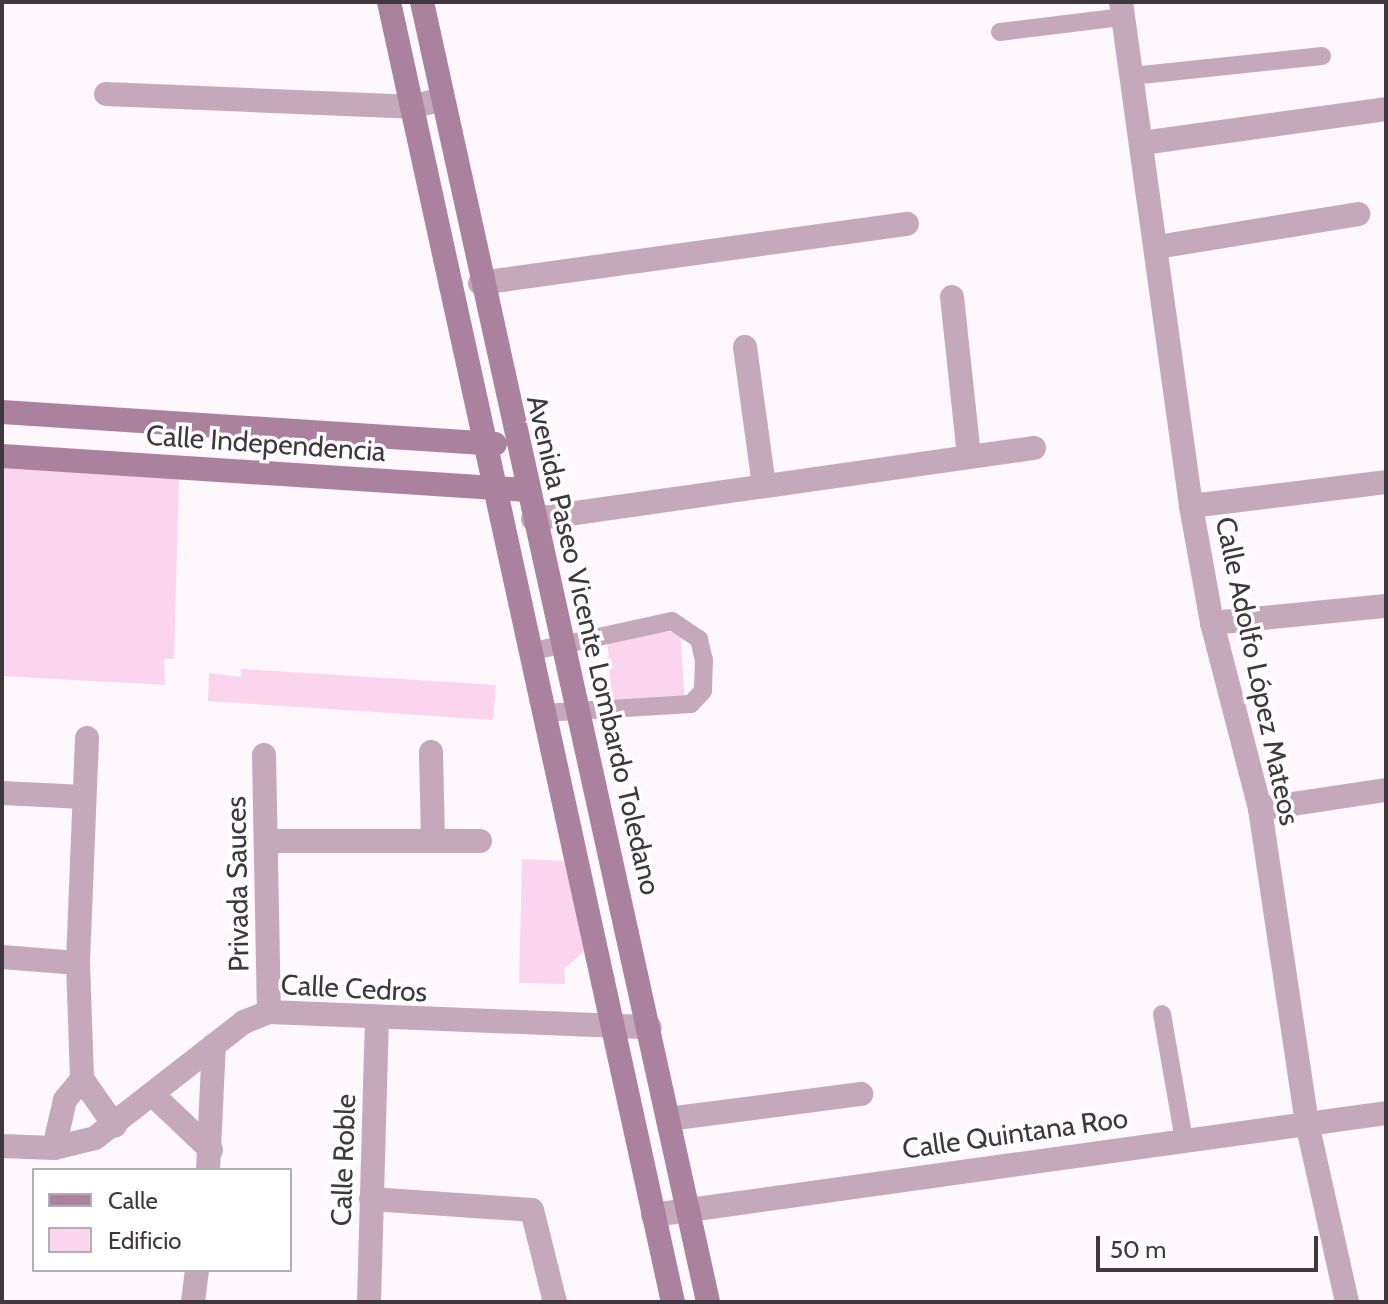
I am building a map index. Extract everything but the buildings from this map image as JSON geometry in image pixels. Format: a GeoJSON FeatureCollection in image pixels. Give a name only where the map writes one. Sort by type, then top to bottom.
{"type":"FeatureCollection","features":[{"type":"Feature","properties":{"kind":"main road"},"geometry":{"type":"LineString","coordinates":[[389,2],[481,443],[673,1302]]}},
{"type":"Feature","properties":{"kind":"main road","name":"Avenida Paseo Vicente Lombardo Toledano"},"geometry":{"type":"LineString","coordinates":[[422,2],[480,283],[650,1027],[686,1210],[708,1302]]}},
{"type":"Feature","properties":{"kind":"main road","name":"Calle Independencia"},"geometry":{"type":"LineString","coordinates":[[2,412],[517,445]]}},
{"type":"Feature","properties":{"kind":"main road","name":"Calle Independencia"},"geometry":{"type":"LineString","coordinates":[[2,456],[527,490]]}},
{"type":"Feature","properties":{"kind":"street","name":"Calle Adolfo López Mateos"},"geometry":{"type":"LineString","coordinates":[[1122,10],[1191,506],[1212,623],[1260,809],[1307,1123],[1347,1302]]}},
{"type":"Feature","properties":{"kind":"street"},"geometry":{"type":"LineString","coordinates":[[106,94],[411,107],[442,99]]}},
{"type":"Feature","properties":{"kind":"street"},"geometry":{"type":"LineString","coordinates":[[1142,143],[1386,109]]}},
{"type":"Feature","properties":{"kind":"street"},"geometry":{"type":"LineString","coordinates":[[1157,247],[1358,214]]}},
{"type":"Feature","properties":{"kind":"street"},"geometry":{"type":"LineString","coordinates":[[480,283],[907,224]]}},
{"type":"Feature","properties":{"kind":"street"},"geometry":{"type":"LineString","coordinates":[[952,297],[969,457]]}},
{"type":"Feature","properties":{"kind":"street"},"geometry":{"type":"LineString","coordinates":[[745,347],[764,486]]}},
{"type":"Feature","properties":{"kind":"street"},"geometry":{"type":"LineString","coordinates":[[533,519],[1034,448]]}},
{"type":"Feature","properties":{"kind":"street"},"geometry":{"type":"LineString","coordinates":[[1191,506],[1386,482]]}},
{"type":"Feature","properties":{"kind":"street"},"geometry":{"type":"LineString","coordinates":[[1212,623],[1386,606]]}},
{"type":"Feature","properties":{"kind":"street"},"geometry":{"type":"LineString","coordinates":[[87,738],[78,963],[82,1079],[115,1126]]}},
{"type":"Feature","properties":{"kind":"street"},"geometry":{"type":"LineString","coordinates":[[431,752],[433,841]]}},
{"type":"Feature","properties":{"kind":"street","name":"Privada Sauces"},"geometry":{"type":"LineString","coordinates":[[264,755],[269,1012]]}},
{"type":"Feature","properties":{"kind":"street"},"geometry":{"type":"LineString","coordinates":[[1260,809],[1386,790]]}},
{"type":"Feature","properties":{"kind":"street"},"geometry":{"type":"LineString","coordinates":[[2,793],[84,797]]}},
{"type":"Feature","properties":{"kind":"street"},"geometry":{"type":"LineString","coordinates":[[267,841],[480,841]]}},
{"type":"Feature","properties":{"kind":"street"},"geometry":{"type":"LineString","coordinates":[[2,957],[78,963]]}},
{"type":"Feature","properties":{"kind":"street","name":"Calle Cedros"},"geometry":{"type":"LineString","coordinates":[[2,1146],[54,1148],[115,1126],[214,1045],[269,1012],[377,1021],[650,1027]]}},
{"type":"Feature","properties":{"kind":"street","name":"Calle Roble"},"geometry":{"type":"LineString","coordinates":[[369,1302],[377,1021]]}},
{"type":"Feature","properties":{"kind":"street"},"geometry":{"type":"LineString","coordinates":[[210,1160],[214,1045]]}},
{"type":"Feature","properties":{"kind":"street"},"geometry":{"type":"LineString","coordinates":[[54,1148],[65,1100],[82,1079]]}},
{"type":"Feature","properties":{"kind":"street"},"geometry":{"type":"LineString","coordinates":[[668,1119],[861,1094]]}},
{"type":"Feature","properties":{"kind":"street"},"geometry":{"type":"LineString","coordinates":[[153,1095],[210,1160]]}},
{"type":"Feature","properties":{"kind":"street","name":"Calle Quintana Roo"},"geometry":{"type":"LineString","coordinates":[[653,1215],[1386,1113]]}},
{"type":"Feature","properties":{"kind":"street"},"geometry":{"type":"LineString","coordinates":[[371,1199],[532,1210],[555,1302]]}},
{"type":"Feature","properties":{"kind":"street"},"geometry":{"type":"LineString","coordinates":[[193,1302],[197,1272]]}},
{"type":"Feature","properties":{"kind":"lane"},"geometry":{"type":"LineString","coordinates":[[1000,32],[1122,10]]}},
{"type":"Feature","properties":{"kind":"lane"},"geometry":{"type":"LineString","coordinates":[[1132,76],[1322,56]]}},
{"type":"Feature","properties":{"kind":"lane"},"geometry":{"type":"LineString","coordinates":[[529,652],[563,641],[672,621],[699,639],[704,660],[703,691],[691,704],[543,713]]}},
{"type":"Feature","properties":{"kind":"lane"},"geometry":{"type":"LineString","coordinates":[[1162,1014],[1184,1140]]}}]}
